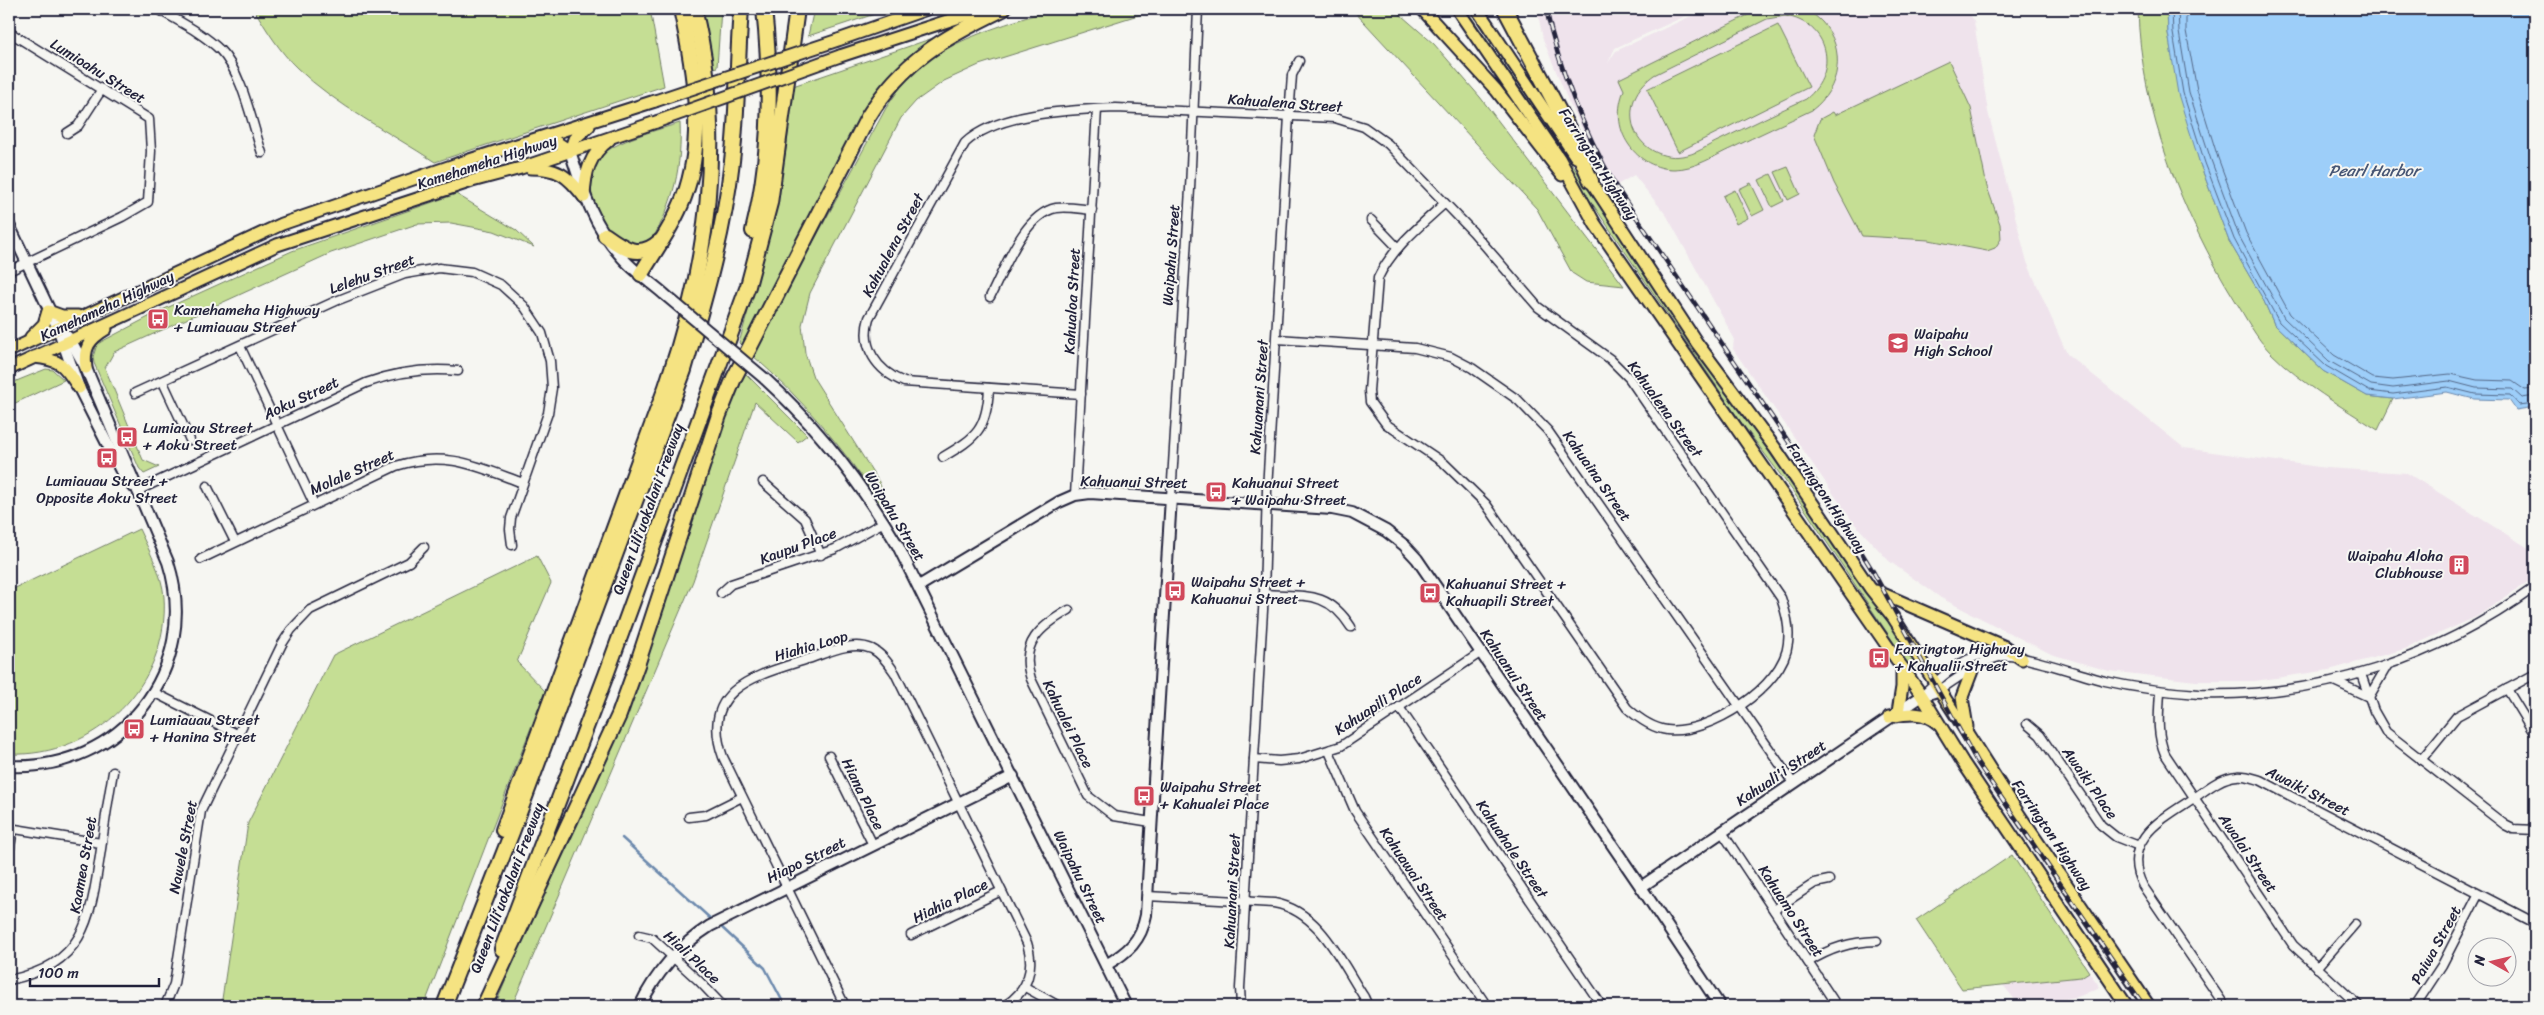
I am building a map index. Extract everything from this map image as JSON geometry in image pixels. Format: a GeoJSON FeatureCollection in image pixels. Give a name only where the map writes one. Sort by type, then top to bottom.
{"type":"FeatureCollection","features":[{"type":"Feature","properties":{"kind":"highway"},"geometry":{"type":"LineString","coordinates":[[641,274],[662,240],[684,196],[694,150],[694,94],[691,58],[681,9]]}},
{"type":"Feature","properties":{"kind":"highway"},"geometry":{"type":"LineString","coordinates":[[444,1006],[515,794],[682,342],[705,239],[711,173],[708,91],[694,9]]}},
{"type":"Feature","properties":{"kind":"highway","name":"Queen Liliʻuokalani Freeway"},"geometry":{"type":"LineString","coordinates":[[444,1006],[512,832],[687,360],[706,296],[726,206],[736,115],[740,9]]}},
{"type":"Feature","properties":{"kind":"highway"},"geometry":{"type":"LineString","coordinates":[[720,358],[750,244],[763,181],[769,107],[764,9]]}},
{"type":"Feature","properties":{"kind":"highway","name":"Queen Liliʻuokalani Freeway"},"geometry":{"type":"LineString","coordinates":[[482,1006],[606,675],[720,358],[748,286],[770,203],[797,9]]}},
{"type":"Feature","properties":{"kind":"highway"},"geometry":{"type":"LineString","coordinates":[[788,79],[805,9]]}},
{"type":"Feature","properties":{"kind":"highway"},"geometry":{"type":"LineString","coordinates":[[482,1006],[619,715],[719,415],[734,378],[868,117],[893,81],[922,54],[954,33],[1004,9]]}},
{"type":"Feature","properties":{"kind":"highway"},"geometry":{"type":"LineString","coordinates":[[1505,9],[1569,130],[1591,181]]}},
{"type":"Feature","properties":{"kind":"highway"},"geometry":{"type":"LineString","coordinates":[[605,235],[631,252],[648,250],[662,240]]}},
{"type":"Feature","properties":{"kind":"main road","name":"Kamehameha Highway"},"geometry":{"type":"LineString","coordinates":[[9,351],[282,224],[456,164],[595,122],[927,9]]}},
{"type":"Feature","properties":{"kind":"main road","name":"Kamehameha Highway"},"geometry":{"type":"LineString","coordinates":[[9,369],[277,245],[472,181],[521,168],[840,56],[984,9]]}},
{"type":"Feature","properties":{"kind":"main road"},"geometry":{"type":"LineString","coordinates":[[1422,9],[1496,90],[1560,172],[1595,224]]}},
{"type":"Feature","properties":{"kind":"main road","name":"Farrington Highway"},"geometry":{"type":"LineString","coordinates":[[1457,9],[1559,158],[1595,224],[1922,696],[2127,1006]]}},
{"type":"Feature","properties":{"kind":"main road","name":"Farrington Highway"},"geometry":{"type":"LineString","coordinates":[[1477,9],[1697,343],[1775,448],[1870,588],[1893,617],[1971,741],[2149,1006]]}},
{"type":"Feature","properties":{"kind":"main road"},"geometry":{"type":"LineString","coordinates":[[532,141],[556,142],[570,151],[574,139],[595,122]]}},
{"type":"Feature","properties":{"kind":"main road"},"geometry":{"type":"LineString","coordinates":[[584,197],[585,179],[590,160],[600,147],[615,136]]}},
{"type":"Feature","properties":{"kind":"main road"},"geometry":{"type":"LineString","coordinates":[[521,168],[545,168],[561,173],[569,178],[584,197]]}},
{"type":"Feature","properties":{"kind":"main road"},"geometry":{"type":"LineString","coordinates":[[21,346],[44,324],[48,310],[62,316],[83,316]]}},
{"type":"Feature","properties":{"kind":"main road"},"geometry":{"type":"LineString","coordinates":[[86,368],[85,353],[90,341],[120,317]]}},
{"type":"Feature","properties":{"kind":"main road"},"geometry":{"type":"LineString","coordinates":[[34,357],[52,359],[62,364],[79,388]]}},
{"type":"Feature","properties":{"kind":"main road"},"geometry":{"type":"LineString","coordinates":[[1870,588],[1885,597],[2005,648],[2022,659]]}},
{"type":"Feature","properties":{"kind":"main road"},"geometry":{"type":"LineString","coordinates":[[1902,667],[1902,687],[1894,715],[1916,713],[1935,720],[1941,727]]}},
{"type":"Feature","properties":{"kind":"main road"},"geometry":{"type":"LineString","coordinates":[[1971,741],[1962,700],[1965,684],[1973,668]]}},
{"type":"Feature","properties":{"kind":"street"},"geometry":{"type":"LineString","coordinates":[[158,9],[209,41],[220,50],[231,64],[262,154]]}},
{"type":"Feature","properties":{"kind":"street","name":"Waipahu Street"},"geometry":{"type":"LineString","coordinates":[[1106,965],[1127,952],[1137,942],[1144,927],[1147,896],[1198,9]]}},
{"type":"Feature","properties":{"kind":"street","name":"Lumioahu Street"},"geometry":{"type":"LineString","coordinates":[[9,32],[149,119],[151,151],[148,202],[122,217],[9,271]]}},
{"type":"Feature","properties":{"kind":"street","name":"Kahuanani Street"},"geometry":{"type":"LineString","coordinates":[[1241,1006],[1240,988],[1264,594],[1266,503],[1277,339],[1288,116],[1292,75],[1299,60]]}},
{"type":"Feature","properties":{"kind":"street"},"geometry":{"type":"LineString","coordinates":[[67,133],[78,126],[102,89]]}},
{"type":"Feature","properties":{"kind":"street","name":"Kahualena Street"},"geometry":{"type":"LineString","coordinates":[[1081,394],[911,383],[896,378],[883,370],[871,354],[866,337],[870,318],[958,154],[974,136],[984,130],[1025,118],[1097,109],[1335,118],[1364,126],[1375,133],[1445,203],[1538,307],[1610,360],[1629,378],[1780,598],[1788,627],[1788,645],[1781,665],[1762,689],[1705,725],[1678,730],[1655,726],[1627,708],[1486,504],[1444,462],[1402,436],[1377,414],[1370,402],[1369,391],[1378,278],[1386,262],[1398,248],[1445,203]]}},
{"type":"Feature","properties":{"kind":"street","name":"Kahualoa Street"},"geometry":{"type":"LineString","coordinates":[[1075,495],[1097,109]]}},
{"type":"Feature","properties":{"kind":"street","name":"Waipahu Street"},"geometry":{"type":"LineString","coordinates":[[570,151],[584,197],[605,235],[620,255],[764,378],[810,422],[833,450],[884,522],[919,586],[1126,1006]]}},
{"type":"Feature","properties":{"kind":"street"},"geometry":{"type":"LineString","coordinates":[[990,297],[1021,238],[1037,218],[1054,208],[1092,210]]}},
{"type":"Feature","properties":{"kind":"street"},"geometry":{"type":"LineString","coordinates":[[1371,220],[1398,248]]}},
{"type":"Feature","properties":{"kind":"street"},"geometry":{"type":"LineString","coordinates":[[9,225],[48,310],[66,341],[86,368],[128,463],[136,491],[168,562],[176,593],[174,646],[154,692],[119,730],[84,752],[41,765],[9,766]]}},
{"type":"Feature","properties":{"kind":"street","name":"Lelehu Street"},"geometry":{"type":"LineString","coordinates":[[135,394],[336,300],[405,274],[439,268],[472,272],[501,285],[524,306],[542,333],[550,361],[552,388],[548,413],[511,518],[512,545]]}},
{"type":"Feature","properties":{"kind":"street","name":"Kahuaina Street"},"geometry":{"type":"LineString","coordinates":[[1277,339],[1415,348],[1451,357],[1495,382],[1533,415],[1565,452],[1793,784]]}},
{"type":"Feature","properties":{"kind":"street"},"geometry":{"type":"LineString","coordinates":[[66,341],[79,388],[120,469],[136,491]]}},
{"type":"Feature","properties":{"kind":"street"},"geometry":{"type":"LineString","coordinates":[[240,346],[314,504]]}},
{"type":"Feature","properties":{"kind":"street","name":"Aoku Street"},"geometry":{"type":"LineString","coordinates":[[136,491],[384,377],[421,370],[458,371]]}},
{"type":"Feature","properties":{"kind":"street"},"geometry":{"type":"LineString","coordinates":[[163,382],[190,440]]}},
{"type":"Feature","properties":{"kind":"street"},"geometry":{"type":"LineString","coordinates":[[943,457],[970,441],[982,427],[987,412],[989,388]]}},
{"type":"Feature","properties":{"kind":"street","name":"Molale Street"},"geometry":{"type":"LineString","coordinates":[[201,559],[396,466],[427,458],[457,461],[523,483]]}},
{"type":"Feature","properties":{"kind":"street"},"geometry":{"type":"LineString","coordinates":[[763,482],[805,520],[820,555]]}},
{"type":"Feature","properties":{"kind":"street"},"geometry":{"type":"LineString","coordinates":[[207,486],[235,542]]}},
{"type":"Feature","properties":{"kind":"street","name":"Kahuanui Street"},"geometry":{"type":"LineString","coordinates":[[919,586],[1075,495],[1110,494],[1171,497],[1332,509],[1352,514],[1386,531],[1404,545],[1417,560],[1641,887],[1720,1006]]}},
{"type":"Feature","properties":{"kind":"street","name":"Kaupu Place"},"geometry":{"type":"LineString","coordinates":[[722,593],[731,584],[820,555],[846,544],[884,522]]}},
{"type":"Feature","properties":{"kind":"street","name":"Nawele Street"},"geometry":{"type":"LineString","coordinates":[[165,1006],[174,984],[200,811],[282,644],[300,619],[318,604],[409,562],[424,548]]}},
{"type":"Feature","properties":{"kind":"street"},"geometry":{"type":"LineString","coordinates":[[1937,686],[1978,655],[1996,653],[2107,681],[2160,691],[2235,693],[2302,687],[2361,674],[2387,666],[2436,646],[2474,628],[2535,587]]}},
{"type":"Feature","properties":{"kind":"street"},"geometry":{"type":"LineString","coordinates":[[1264,594],[1323,600],[1341,611],[1351,627]]}},
{"type":"Feature","properties":{"kind":"street","name":"Kahualei Place"},"geometry":{"type":"LineString","coordinates":[[1069,610],[1042,628],[1031,643],[1027,660],[1031,679],[1088,796],[1104,811],[1114,816],[1151,822]]}},
{"type":"Feature","properties":{"kind":"street","name":"Hiahia Loop"},"geometry":{"type":"LineString","coordinates":[[845,1006],[742,797],[723,757],[718,739],[719,719],[731,694],[742,683],[841,648],[862,647],[880,654],[895,673],[1027,943],[1031,956],[1029,975],[1024,987]]}},
{"type":"Feature","properties":{"kind":"street","name":"Kahuapili Place"},"geometry":{"type":"LineString","coordinates":[[1254,759],[1279,761],[1299,759],[1329,751],[1353,740],[1480,653]]}},
{"type":"Feature","properties":{"kind":"street"},"geometry":{"type":"LineString","coordinates":[[1937,686],[1973,668],[2004,656]]}},
{"type":"Feature","properties":{"kind":"street"},"geometry":{"type":"LineString","coordinates":[[2369,697],[2387,666]]}},
{"type":"Feature","properties":{"kind":"street"},"geometry":{"type":"LineString","coordinates":[[2361,674],[2374,711],[2386,732],[2505,825],[2513,829],[2535,830]]}},
{"type":"Feature","properties":{"kind":"street"},"geometry":{"type":"LineString","coordinates":[[2421,760],[2457,716],[2535,674]]}},
{"type":"Feature","properties":{"kind":"street"},"geometry":{"type":"LineString","coordinates":[[2334,681],[2369,697]]}},
{"type":"Feature","properties":{"kind":"street","name":"Kahuali'i Street"},"geometry":{"type":"LineString","coordinates":[[1641,887],[1937,686]]}},
{"type":"Feature","properties":{"kind":"street"},"geometry":{"type":"LineString","coordinates":[[2507,689],[2532,730]]}},
{"type":"Feature","properties":{"kind":"street","name":"Awalai Street"},"geometry":{"type":"LineString","coordinates":[[2160,691],[2158,724],[2161,745],[2293,945],[2359,1006]]}},
{"type":"Feature","properties":{"kind":"street"},"geometry":{"type":"LineString","coordinates":[[154,692],[237,734]]}},
{"type":"Feature","properties":{"kind":"street","name":"Kahuahale Street"},"geometry":{"type":"LineString","coordinates":[[1399,708],[1602,1006]]}},
{"type":"Feature","properties":{"kind":"street","name":"Awaiki Place"},"geometry":{"type":"LineString","coordinates":[[2027,724],[2040,735],[2101,824],[2116,837],[2139,846]]}},
{"type":"Feature","properties":{"kind":"street","name":"Kahuawai Street"},"geometry":{"type":"LineString","coordinates":[[1329,751],[1355,811],[1487,1006]]}},
{"type":"Feature","properties":{"kind":"street","name":"Hiana Place"},"geometry":{"type":"LineString","coordinates":[[829,756],[873,844]]}},
{"type":"Feature","properties":{"kind":"street","name":"Kaamea Street"},"geometry":{"type":"LineString","coordinates":[[9,980],[48,967],[64,955],[79,936],[93,900],[113,772]]}},
{"type":"Feature","properties":{"kind":"street","name":"Hiapo Street"},"geometry":{"type":"LineString","coordinates":[[640,1006],[672,957],[710,926],[786,886],[1013,776]]}},
{"type":"Feature","properties":{"kind":"street","name":"Awaiki Street"},"geometry":{"type":"LineString","coordinates":[[2139,846],[2148,831],[2155,824],[2195,797],[2228,778],[2243,776],[2260,780],[2535,923]]}},
{"type":"Feature","properties":{"kind":"street"},"geometry":{"type":"LineString","coordinates":[[689,817],[706,815],[742,797]]}},
{"type":"Feature","properties":{"kind":"street"},"geometry":{"type":"LineString","coordinates":[[9,853],[11,828],[101,843]]}},
{"type":"Feature","properties":{"kind":"street","name":"Kahuamo Street"},"geometry":{"type":"LineString","coordinates":[[1722,832],[1837,1006]]}},
{"type":"Feature","properties":{"kind":"street"},"geometry":{"type":"LineString","coordinates":[[2139,846],[2136,867],[2142,886],[2225,1006]]}},
{"type":"Feature","properties":{"kind":"street"},"geometry":{"type":"LineString","coordinates":[[1774,910],[1814,883],[1830,880]]}},
{"type":"Feature","properties":{"kind":"street","name":"Hiahia Place"},"geometry":{"type":"LineString","coordinates":[[911,935],[1001,892]]}},
{"type":"Feature","properties":{"kind":"street","name":"Paiwa Street"},"geometry":{"type":"LineString","coordinates":[[2415,1006],[2436,977],[2478,895]]}},
{"type":"Feature","properties":{"kind":"street"},"geometry":{"type":"LineString","coordinates":[[1147,896],[1288,905],[1312,920],[1368,1006]]}},
{"type":"Feature","properties":{"kind":"street"},"geometry":{"type":"LineString","coordinates":[[2317,968],[2356,924]]}},
{"type":"Feature","properties":{"kind":"street","name":"Hiali Place"},"geometry":{"type":"LineString","coordinates":[[639,935],[652,938],[717,998],[723,1006]]}},
{"type":"Feature","properties":{"kind":"street"},"geometry":{"type":"LineString","coordinates":[[1808,962],[1831,948],[1877,941]]}},
{"type":"Feature","properties":{"kind":"street"},"geometry":{"type":"LineString","coordinates":[[1004,1006],[1024,987],[1059,1006]]}},
{"type":"Feature","properties":{"kind":"shaded area","name":"Waipahu High School"},"geometry":{"type":"Polygon","coordinates":[[[1537,9],[1701,9],[1615,48],[1608,63],[1616,51],[1706,9],[1967,9],[1974,21],[1988,112],[2027,262],[2067,354],[2184,448],[2326,468],[2407,473],[2535,552],[2535,577],[2476,617],[2405,649],[2329,670],[2255,681],[2196,681],[2109,671],[2051,654],[1941,598],[1889,561],[1853,522],[1733,349],[1734,338],[1667,216],[1634,175],[1612,188],[1569,103],[1543,39],[1537,9]]]}},
{"type":"Feature","properties":{"kind":"shaded area"},"geometry":{"type":"Polygon","coordinates":[[[2089,972],[2100,987],[2080,996],[2045,1003],[2047,1006],[2020,1006],[2003,985],[2080,977],[2089,972]]]}},
{"type":"Feature","properties":{"kind":"green space"},"geometry":{"type":"Polygon","coordinates":[[[254,9],[650,9],[664,86],[435,162],[346,107],[313,82],[285,55],[254,9]]]}},
{"type":"Feature","properties":{"kind":"green space"},"geometry":{"type":"Polygon","coordinates":[[[699,9],[721,9],[717,67],[713,68],[699,9]]]}},
{"type":"Feature","properties":{"kind":"green space"},"geometry":{"type":"Polygon","coordinates":[[[814,9],[890,9],[808,36],[814,9]]]}},
{"type":"Feature","properties":{"kind":"green space"},"geometry":{"type":"Polygon","coordinates":[[[1052,9],[1157,9],[979,65],[944,81],[916,101],[901,118],[810,293],[802,325],[805,353],[813,377],[879,482],[884,495],[880,503],[821,424],[752,355],[886,108],[909,77],[939,53],[957,44],[976,35],[1052,9]]]}},
{"type":"Feature","properties":{"kind":"green space"},"geometry":{"type":"Polygon","coordinates":[[[1352,9],[1394,9],[1434,44],[1480,97],[1624,286],[1586,282],[1572,273],[1537,209],[1352,9]]]}},
{"type":"Feature","properties":{"kind":"green space"},"geometry":{"type":"Polygon","coordinates":[[[1460,9],[1466,9],[1722,385],[1862,582],[1921,670],[1914,673],[1792,490],[1743,425],[1460,9]]]}},
{"type":"Feature","properties":{"kind":"green space"},"geometry":{"type":"Polygon","coordinates":[[[1760,9],[1803,9],[1816,16],[1830,33],[1835,44],[1837,56],[1837,68],[1829,91],[1812,110],[1704,162],[1674,169],[1667,169],[1649,163],[1629,145],[1620,125],[1619,111],[1624,90],[1619,79],[1760,9]],[[1785,16],[1767,19],[1654,75],[1640,89],[1632,106],[1634,129],[1643,143],[1657,153],[1673,157],[1687,155],[1697,152],[1806,99],[1817,88],[1826,62],[1825,50],[1820,38],[1812,28],[1800,20],[1785,16]]]}},
{"type":"Feature","properties":{"kind":"green space"},"geometry":{"type":"Polygon","coordinates":[[[2138,9],[2167,9],[2168,33],[2173,61],[2200,164],[2229,241],[2263,299],[2274,324],[2323,371],[2367,396],[2393,399],[2378,430],[2309,385],[2271,353],[2252,328],[2216,267],[2182,197],[2156,123],[2141,47],[2138,9]]]}},
{"type":"Feature","properties":{"kind":"green space"},"geometry":{"type":"Polygon","coordinates":[[[1778,25],[1809,87],[1678,152],[1647,89],[1778,25]]]}},
{"type":"Feature","properties":{"kind":"green space"},"geometry":{"type":"Polygon","coordinates":[[[939,36],[903,64],[744,348],[739,343],[772,227],[787,143],[793,86],[939,36]]]}},
{"type":"Feature","properties":{"kind":"green space"},"geometry":{"type":"Polygon","coordinates":[[[1949,61],[1971,108],[1987,187],[2000,224],[2001,239],[1995,248],[1987,251],[1929,240],[1862,236],[1834,183],[1814,135],[1820,119],[1833,112],[1835,115],[1949,61]]]}},
{"type":"Feature","properties":{"kind":"green space"},"geometry":{"type":"Polygon","coordinates":[[[680,123],[678,169],[666,212],[652,239],[646,244],[633,247],[611,234],[598,217],[593,200],[591,165],[609,150],[632,138],[680,123]]]}},
{"type":"Feature","properties":{"kind":"green space"},"geometry":{"type":"Polygon","coordinates":[[[1788,167],[1800,194],[1788,200],[1775,172],[1788,167]]]}},
{"type":"Feature","properties":{"kind":"green space"},"geometry":{"type":"Polygon","coordinates":[[[1771,174],[1784,201],[1772,207],[1759,180],[1771,174]]]}},
{"type":"Feature","properties":{"kind":"green space"},"geometry":{"type":"Polygon","coordinates":[[[1751,183],[1764,210],[1752,216],[1739,189],[1751,183]]]}},
{"type":"Feature","properties":{"kind":"green space"},"geometry":{"type":"Polygon","coordinates":[[[1735,190],[1748,218],[1736,224],[1723,196],[1735,190]]]}},
{"type":"Feature","properties":{"kind":"green space"},"geometry":{"type":"Polygon","coordinates":[[[456,194],[516,230],[534,247],[494,231],[451,223],[417,224],[331,253],[114,352],[105,368],[143,460],[159,467],[144,474],[139,468],[94,363],[93,357],[97,344],[160,311],[292,251],[456,194]]]}},
{"type":"Feature","properties":{"kind":"green space"},"geometry":{"type":"Polygon","coordinates":[[[46,369],[53,370],[64,380],[9,406],[9,384],[46,369]]]}},
{"type":"Feature","properties":{"kind":"green space"},"geometry":{"type":"Polygon","coordinates":[[[744,372],[807,435],[798,442],[755,402],[693,581],[512,1006],[495,1006],[509,971],[604,768],[618,733],[651,643],[710,462],[744,372]]]}},
{"type":"Feature","properties":{"kind":"green space"},"geometry":{"type":"Polygon","coordinates":[[[139,529],[158,571],[164,597],[163,629],[154,659],[140,686],[121,710],[97,729],[70,743],[41,752],[9,754],[9,591],[139,529]]]}},
{"type":"Feature","properties":{"kind":"green space"},"geometry":{"type":"Polygon","coordinates":[[[537,556],[551,583],[517,662],[545,691],[424,1006],[221,1006],[248,823],[333,655],[537,556]]]}},
{"type":"Feature","properties":{"kind":"green space"},"geometry":{"type":"Polygon","coordinates":[[[2012,855],[2089,972],[2081,977],[1962,989],[1916,920],[2012,855]]]}},
{"type":"Feature","properties":{"kind":"water","name":"Pearl Harbor"},"geometry":{"type":"Polygon","coordinates":[[[2167,9],[2535,9],[2535,407],[2516,410],[2509,400],[2474,399],[2447,392],[2393,399],[2367,396],[2323,371],[2274,324],[2263,299],[2229,241],[2200,164],[2178,94],[2168,33],[2167,9]]]}},
{"type":"Feature","properties":{"kind":"waterway"},"geometry":{"type":"LineString","coordinates":[[622,838],[713,921]]}},
{"type":"Feature","properties":{"kind":"waterway"},"geometry":{"type":"LineString","coordinates":[[718,924],[765,968],[785,1006]]}},
{"type":"Feature","properties":{"kind":"railway"},"geometry":{"type":"LineString","coordinates":[[1546,9],[1558,56],[1574,101],[1583,123],[1616,187],[1843,522],[1874,573],[1977,762],[2144,1006]]}},
{"type":"Feature","properties":{"kind":"place","name":"Kamehameha Highway + Lumiauau Street"},"geometry":{"type":"Point","coordinates":[158,319]}},
{"type":"Feature","properties":{"kind":"place","name":"Waipahu High School"},"geometry":{"type":"Point","coordinates":[1898,343]}},
{"type":"Feature","properties":{"kind":"place","name":"Lumiauau Street + Aoku Street"},"geometry":{"type":"Point","coordinates":[127,437]}},
{"type":"Feature","properties":{"kind":"place","name":"Lumiauau Street + Opposite Aoku Street"},"geometry":{"type":"Point","coordinates":[107,458]}},
{"type":"Feature","properties":{"kind":"place","name":"Kahuanui Street + Waipahu Street"},"geometry":{"type":"Point","coordinates":[1216,492]}},
{"type":"Feature","properties":{"kind":"place","name":"Waipahu Aloha Clubhouse"},"geometry":{"type":"Point","coordinates":[2459,565]}},
{"type":"Feature","properties":{"kind":"place","name":"Waipahu Street + Kahuanui Street"},"geometry":{"type":"Point","coordinates":[1175,591]}},
{"type":"Feature","properties":{"kind":"place","name":"Kahuanui Street + Kahuapili Street"},"geometry":{"type":"Point","coordinates":[1430,593]}},
{"type":"Feature","properties":{"kind":"place","name":"Farrington Highway + Kahualii Street"},"geometry":{"type":"Point","coordinates":[1879,658]}},
{"type":"Feature","properties":{"kind":"place","name":"Lumiauau Street + Hanina Street"},"geometry":{"type":"Point","coordinates":[134,729]}},
{"type":"Feature","properties":{"kind":"place","name":"Waipahu Street + Kahualei Place"},"geometry":{"type":"Point","coordinates":[1144,796]}}]}
